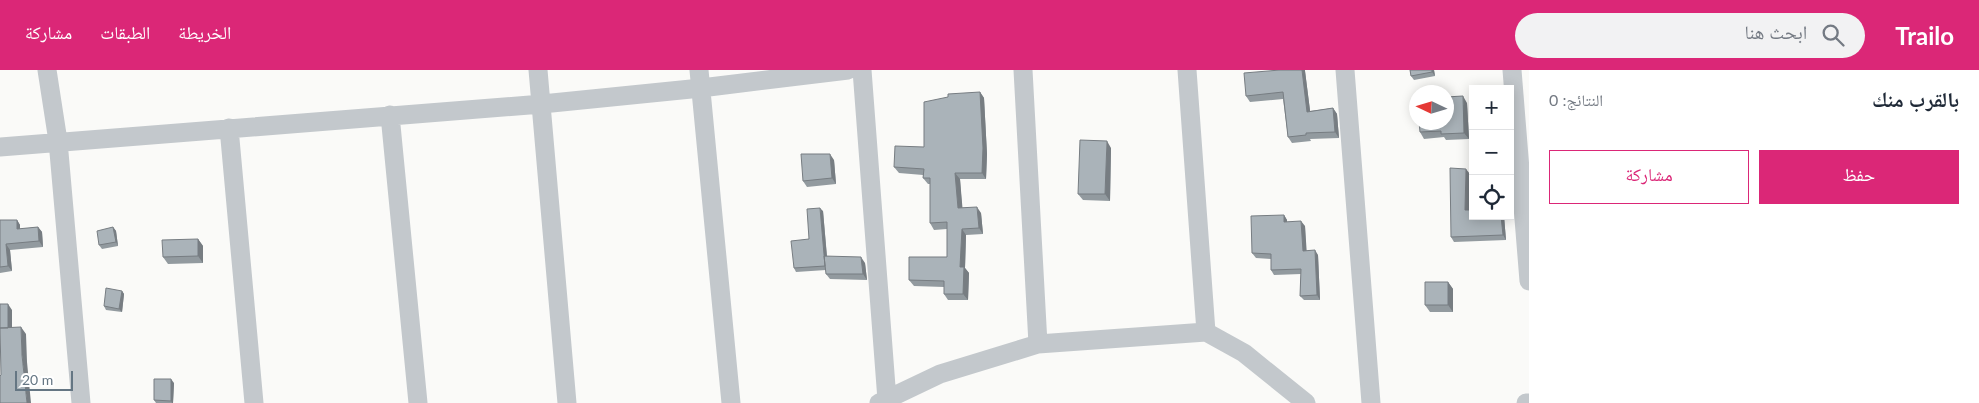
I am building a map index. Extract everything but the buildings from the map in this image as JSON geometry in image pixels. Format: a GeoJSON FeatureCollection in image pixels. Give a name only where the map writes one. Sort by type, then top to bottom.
{"type":"FeatureCollection","features":[{"type":"Feature","properties":{"kind":"street"},"geometry":{"type":"LineString","coordinates":[[47,70],[58,141],[81,403]]}},
{"type":"Feature","properties":{"kind":"street"},"geometry":{"type":"LineString","coordinates":[[538,70],[568,403]]}},
{"type":"Feature","properties":{"kind":"street"},"geometry":{"type":"LineString","coordinates":[[0,147],[542,104],[700,79],[848,70]]}},
{"type":"Feature","properties":{"kind":"street"},"geometry":{"type":"LineString","coordinates":[[862,70],[883,402],[940,374],[1038,344],[1206,332],[1244,353],[1306,403]]}},
{"type":"Feature","properties":{"kind":"street"},"geometry":{"type":"LineString","coordinates":[[1023,70],[1038,344]]}},
{"type":"Feature","properties":{"kind":"street"},"geometry":{"type":"LineString","coordinates":[[1187,70],[1206,332]]}},
{"type":"Feature","properties":{"kind":"street"},"geometry":{"type":"LineString","coordinates":[[1345,70],[1371,403]]}},
{"type":"Feature","properties":{"kind":"street"},"geometry":{"type":"LineString","coordinates":[[1512,70],[1529,281]]}},
{"type":"Feature","properties":{"kind":"street"},"geometry":{"type":"LineString","coordinates":[[700,79],[731,403]]}},
{"type":"Feature","properties":{"kind":"street"},"geometry":{"type":"LineString","coordinates":[[390,115],[418,403]]}},
{"type":"Feature","properties":{"kind":"street"},"geometry":{"type":"LineString","coordinates":[[229,128],[254,403]]}}]}
